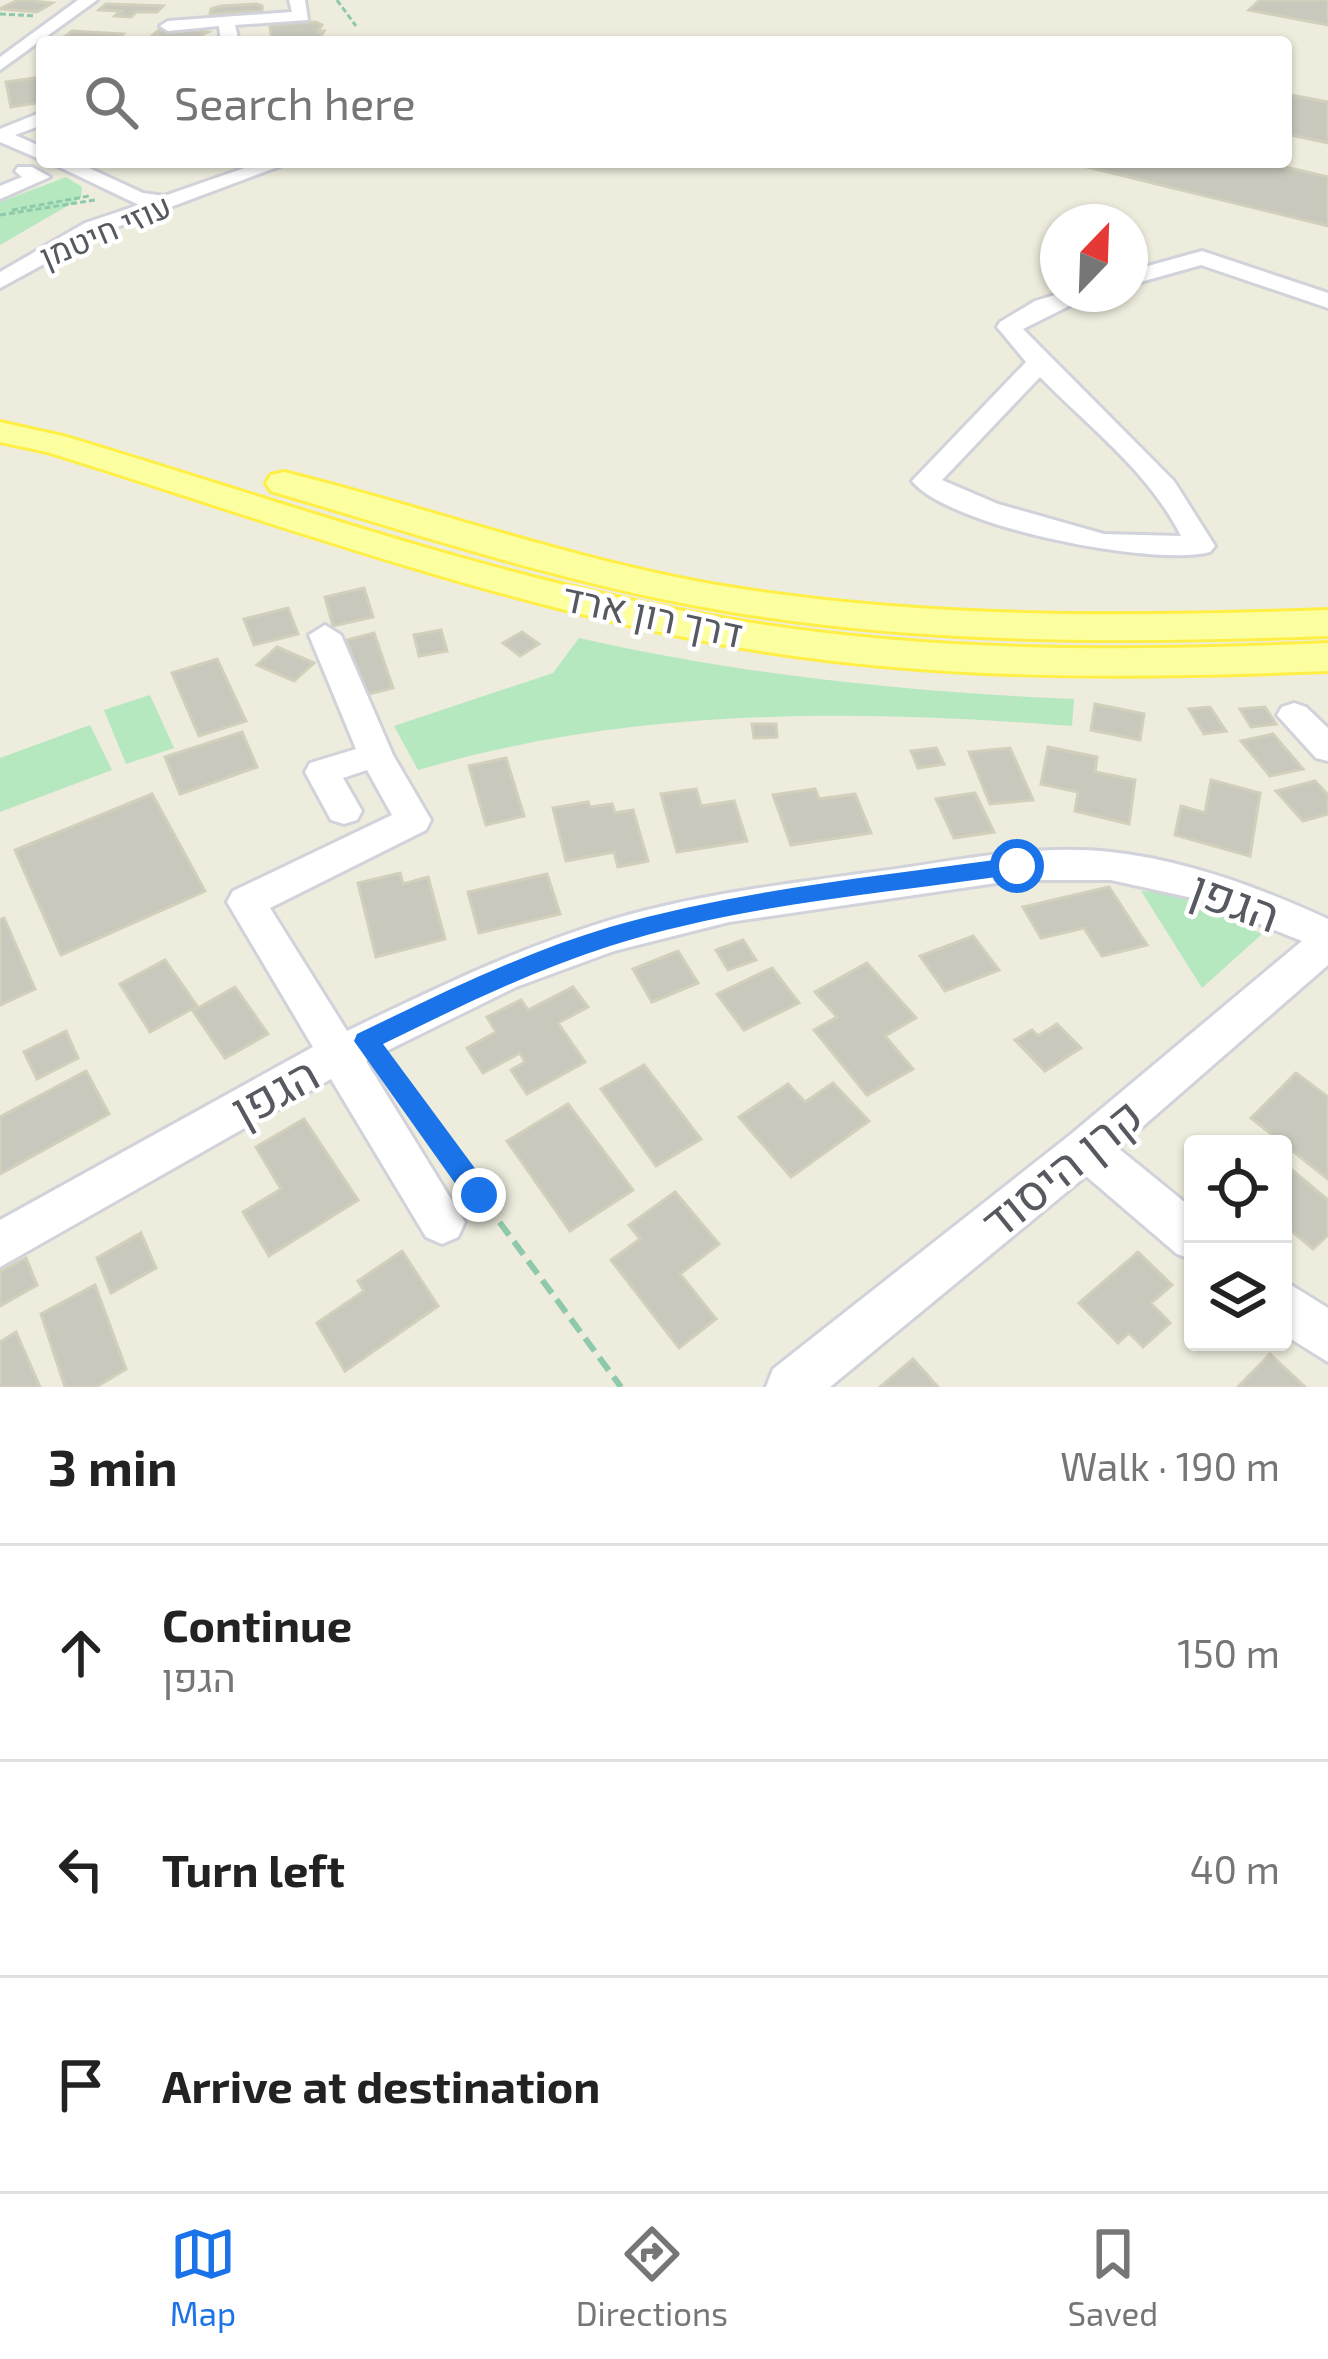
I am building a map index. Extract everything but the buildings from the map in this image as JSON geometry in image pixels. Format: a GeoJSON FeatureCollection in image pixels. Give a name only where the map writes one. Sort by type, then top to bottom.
{"type":"FeatureCollection","features":[{"type":"Feature","properties":{"kind":"main road","name":"דרך רון ארד"},"geometry":{"type":"LineString","coordinates":[[0,404],[111,431],[553,561],[721,598],[922,623],[1037,631],[1328,623]]}},
{"type":"Feature","properties":{"kind":"main road","name":"דרך רון ארד"},"geometry":{"type":"LineString","coordinates":[[0,432],[55,444],[488,576],[720,631],[975,661],[1161,665],[1328,657]]}},
{"type":"Feature","properties":{"kind":"street"},"geometry":{"type":"LineString","coordinates":[[40,36],[89,0]]}},
{"type":"Feature","properties":{"kind":"street"},"geometry":{"type":"LineString","coordinates":[[178,14],[226,20],[302,16],[297,0]]}},
{"type":"Feature","properties":{"kind":"street"},"geometry":{"type":"LineString","coordinates":[[226,20],[229,36]]}},
{"type":"Feature","properties":{"kind":"street"},"geometry":{"type":"LineString","coordinates":[[1,64],[36,39]]}},
{"type":"Feature","properties":{"kind":"street"},"geometry":{"type":"LineString","coordinates":[[1,64],[36,65]]}},
{"type":"Feature","properties":{"kind":"street"},"geometry":{"type":"LineString","coordinates":[[5,129],[36,120]]}},
{"type":"Feature","properties":{"kind":"street"},"geometry":{"type":"LineString","coordinates":[[5,129],[36,139]]}},
{"type":"Feature","properties":{"kind":"street"},"geometry":{"type":"LineString","coordinates":[[5,129],[36,150]]}},
{"type":"Feature","properties":{"kind":"street","name":"עוזי חיטמן"},"geometry":{"type":"LineString","coordinates":[[0,262],[71,223],[227,168]]}},
{"type":"Feature","properties":{"kind":"street","name":"עוזי חיטמן"},"geometry":{"type":"LineString","coordinates":[[0,281],[156,190],[254,168]]}},
{"type":"Feature","properties":{"kind":"street"},"geometry":{"type":"LineString","coordinates":[[0,193],[40,177],[26,171]]}},
{"type":"Feature","properties":{"kind":"street"},"geometry":{"type":"LineString","coordinates":[[71,223],[98,181],[156,190]]}},
{"type":"Feature","properties":{"kind":"street"},"geometry":{"type":"LineString","coordinates":[[1148,273],[1202,258],[1328,301]]}},
{"type":"Feature","properties":{"kind":"street"},"geometry":{"type":"LineString","coordinates":[[1038,365],[926,481],[945,495],[1103,543],[1200,546],[1192,525],[1142,464],[1038,365],[1009,327],[1040,308]]}},
{"type":"Feature","properties":{"kind":"street"},"geometry":{"type":"LineString","coordinates":[[325,634],[376,754],[413,820],[246,902],[351,1048],[442,1222]]}},
{"type":"Feature","properties":{"kind":"street"},"geometry":{"type":"LineString","coordinates":[[1294,715],[1328,749]]}},
{"type":"Feature","properties":{"kind":"street"},"geometry":{"type":"LineString","coordinates":[[344,812],[322,772],[376,754]]}},
{"type":"Feature","properties":{"kind":"street","name":"הגפן"},"geometry":{"type":"LineString","coordinates":[[0,1245],[351,1048],[502,975],[610,936],[729,907],[1017,866],[1065,864],[1153,872],[1266,907],[1322,958]]}},
{"type":"Feature","properties":{"kind":"street","name":"קרן היסוד"},"geometry":{"type":"LineString","coordinates":[[791,1387],[1322,958]]}},
{"type":"Feature","properties":{"kind":"street"},"geometry":{"type":"LineString","coordinates":[[1086,1149],[1184,1231]]}},
{"type":"Feature","properties":{"kind":"street"},"geometry":{"type":"LineString","coordinates":[[1292,1311],[1328,1338]]}},
{"type":"Feature","properties":{"kind":"path"},"geometry":{"type":"LineString","coordinates":[[337,0],[356,26]]}},
{"type":"Feature","properties":{"kind":"path"},"geometry":{"type":"LineString","coordinates":[[0,213],[98,181]]}},
{"type":"Feature","properties":{"kind":"path"},"geometry":{"type":"LineString","coordinates":[[351,1048],[621,1387]]}},
{"type":"Feature","properties":{"kind":"green space"},"geometry":{"type":"Polygon","coordinates":[[[66,177],[82,187],[81,198],[0,245],[0,202],[66,177]]]}},
{"type":"Feature","properties":{"kind":"green space"},"geometry":{"type":"Polygon","coordinates":[[[579,638],[825,680],[1074,699],[1072,726],[907,717],[743,718],[580,734],[418,770],[394,726],[553,673],[579,638]]]}},
{"type":"Feature","properties":{"kind":"green space"},"geometry":{"type":"Polygon","coordinates":[[[150,695],[174,748],[126,764],[104,710],[150,695]]]}},
{"type":"Feature","properties":{"kind":"green space"},"geometry":{"type":"Polygon","coordinates":[[[90,725],[112,770],[0,812],[0,758],[90,725]]]}},
{"type":"Feature","properties":{"kind":"green space"},"geometry":{"type":"Polygon","coordinates":[[[1141,891],[1174,893],[1262,934],[1202,988],[1141,891]]]}},
{"type":"Feature","properties":{"kind":"route"},"geometry":{"type":"LineString","coordinates":[[479,1195],[366,1041],[502,975],[610,936],[729,907],[1017,866]]}}]}
